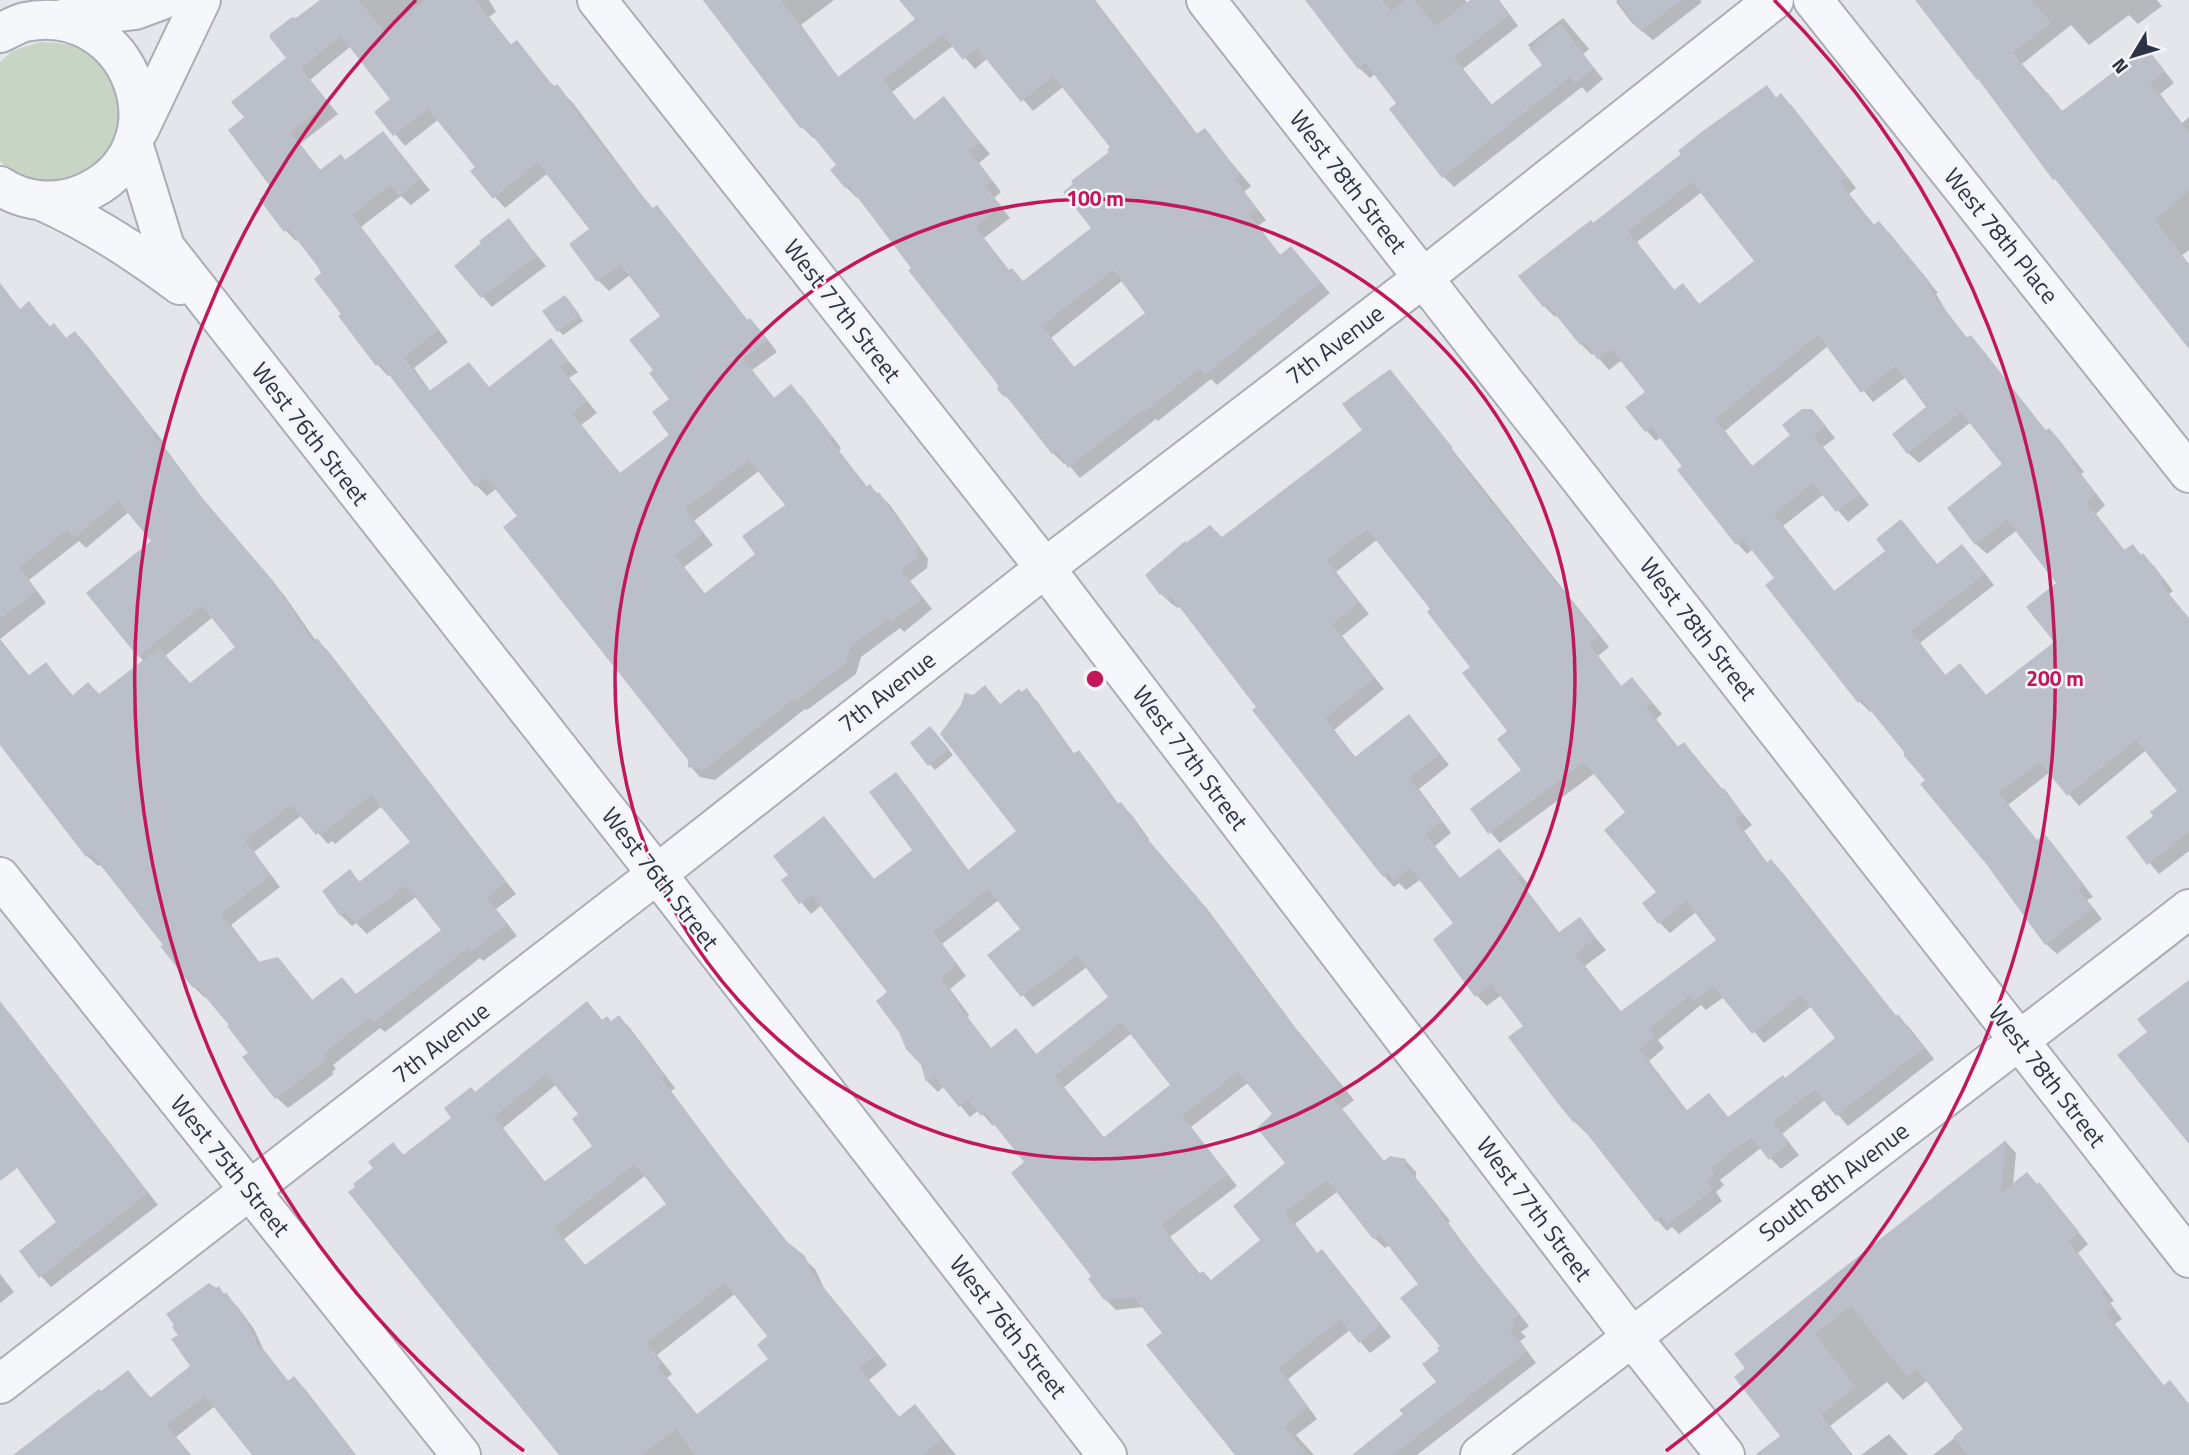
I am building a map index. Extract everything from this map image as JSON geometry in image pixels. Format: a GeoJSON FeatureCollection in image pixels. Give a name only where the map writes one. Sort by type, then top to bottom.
{"type":"FeatureCollection","features":[{"type":"Feature","properties":{"kind":"street"},"geometry":{"type":"LineString","coordinates":[[6,0],[54,20],[87,27],[106,40],[124,61],[138,91],[139,111],[134,141]]}},
{"type":"Feature","properties":{"kind":"street"},"geometry":{"type":"LineString","coordinates":[[0,33],[24,22],[135,10],[162,0]]}},
{"type":"Feature","properties":{"kind":"street"},"geometry":{"type":"LineString","coordinates":[[25,204],[70,199],[97,187],[118,168],[134,141],[201,0]]}},
{"type":"Feature","properties":{"kind":"street","name":"West 77th Street"},"geometry":{"type":"LineString","coordinates":[[597,0],[1045,568],[1725,1455]]}},
{"type":"Feature","properties":{"kind":"street","name":"West 78th Street"},"geometry":{"type":"LineString","coordinates":[[1206,0],[2189,1258]]}},
{"type":"Feature","properties":{"kind":"street","name":"7th Avenue"},"geometry":{"type":"LineString","coordinates":[[0,1384],[657,874],[1045,568],[1423,278],[1774,0]]}},
{"type":"Feature","properties":{"kind":"street","name":"West 78th Place"},"geometry":{"type":"LineString","coordinates":[[1813,0],[2189,473]]}},
{"type":"Feature","properties":{"kind":"street","name":"West 76th Street"},"geometry":{"type":"LineString","coordinates":[[134,141],[165,247],[657,874],[1107,1455]]}},
{"type":"Feature","properties":{"kind":"street","name":"West 76th Street"},"geometry":{"type":"LineString","coordinates":[[0,186],[25,204],[78,216],[129,246],[210,307]]}},
{"type":"Feature","properties":{"kind":"street","name":"West 75th Street"},"geometry":{"type":"LineString","coordinates":[[0,877],[461,1455]]}},
{"type":"Feature","properties":{"kind":"street","name":"South 8th Avenue"},"geometry":{"type":"LineString","coordinates":[[1480,1455],[2189,909]]}},
{"type":"Feature","properties":{"kind":"green space"},"geometry":{"type":"Polygon","coordinates":[[[40,42],[76,47],[101,66],[113,86],[118,107],[116,129],[108,149],[93,166],[73,177],[48,181],[22,176],[0,161],[0,62],[12,51],[40,42]]]}},
{"type":"Feature","properties":{"kind":"building"},"geometry":{"type":"Polygon","coordinates":[[[320,0],[359,0],[384,32],[425,0],[475,0],[510,45],[517,40],[550,82],[555,86],[557,84],[643,197],[653,208],[657,205],[747,320],[750,318],[768,340],[743,359],[774,398],[791,384],[866,487],[870,484],[877,494],[879,492],[918,547],[917,558],[901,570],[923,598],[892,622],[889,618],[851,646],[846,663],[795,701],[794,699],[704,770],[688,767],[688,760],[503,527],[517,516],[486,478],[475,487],[380,363],[376,366],[314,279],[321,273],[318,267],[288,228],[284,232],[259,199],[272,189],[228,130],[244,117],[231,102],[286,58],[270,38],[270,34],[292,17],[296,18],[320,0]],[[341,36],[301,68],[328,102],[290,133],[320,170],[341,154],[345,160],[383,131],[421,179],[399,196],[390,185],[352,215],[439,330],[404,357],[429,391],[469,362],[489,387],[551,338],[568,360],[560,367],[587,402],[572,413],[620,473],[669,435],[652,412],[669,399],[649,373],[653,370],[629,340],[660,316],[620,264],[597,282],[569,244],[589,229],[537,162],[493,199],[470,171],[475,167],[428,109],[393,136],[374,112],[390,99],[341,36]],[[749,460],[685,509],[704,533],[675,556],[704,594],[755,554],[742,536],[785,505],[749,460]]]}},
{"type":"Feature","properties":{"kind":"building"},"geometry":{"type":"Polygon","coordinates":[[[703,0],[781,0],[838,77],[915,19],[899,0],[1094,0],[1196,134],[1205,128],[1241,175],[1235,180],[1257,208],[1249,214],[1280,255],[1291,246],[1321,282],[1205,375],[1200,368],[1068,468],[1056,451],[1052,454],[1007,397],[997,389],[998,385],[908,270],[911,268],[849,186],[845,188],[830,170],[836,165],[807,129],[800,128],[703,0]],[[943,35],[883,80],[914,120],[944,96],[980,143],[969,151],[992,181],[985,186],[1001,206],[975,227],[1009,270],[1012,268],[1023,281],[1091,228],[1063,192],[1073,184],[1071,181],[1109,152],[1107,150],[1110,147],[1053,76],[1021,102],[977,48],[963,60],[943,35]],[[1113,270],[1042,326],[1074,367],[1145,313],[1113,270]]]}},
{"type":"Feature","properties":{"kind":"building"},"geometry":{"type":"Polygon","coordinates":[[[1305,0],[1382,0],[1391,11],[1406,0],[1415,0],[1435,26],[1470,0],[1498,0],[1509,15],[1454,57],[1491,105],[1542,65],[1529,48],[1560,23],[1594,68],[1575,83],[1570,77],[1442,178],[1389,109],[1396,103],[1365,63],[1358,69],[1305,0]]]}},
{"type":"Feature","properties":{"kind":"building"},"geometry":{"type":"Polygon","coordinates":[[[1617,0],[1682,0],[1641,31],[1617,0]]]}},
{"type":"Feature","properties":{"kind":"building"},"geometry":{"type":"Polygon","coordinates":[[[1915,0],[2032,0],[2051,23],[2013,53],[2062,111],[2146,47],[2165,71],[2150,83],[2189,133],[2189,190],[2155,220],[2189,264],[2189,349],[2055,179],[2053,180],[1915,0]]]}},
{"type":"Feature","properties":{"kind":"building"},"geometry":{"type":"Polygon","coordinates":[[[1767,85],[1776,98],[1781,93],[1847,177],[1840,182],[1873,225],[1879,221],[1929,281],[1927,283],[1936,298],[1966,338],[1971,335],[2045,431],[2049,428],[2061,442],[2074,461],[2072,463],[2096,494],[2087,503],[2123,550],[2133,544],[2141,555],[2143,553],[2164,580],[2160,583],[2189,618],[2189,832],[2147,865],[2126,837],[2153,816],[2150,812],[2177,791],[2136,740],[2067,796],[2040,762],[1999,793],[2037,840],[2045,834],[2084,885],[2078,889],[2093,908],[2045,945],[1987,865],[1920,784],[1925,780],[1904,756],[1904,752],[1862,700],[1858,703],[1765,585],[1774,578],[1743,539],[1736,545],[1677,470],[1682,466],[1651,427],[1645,432],[1625,407],[1645,392],[1611,349],[1598,360],[1584,342],[1580,345],[1547,304],[1543,307],[1518,276],[1591,220],[1593,223],[1681,154],[1678,151],[1767,85]],[[1692,182],[1628,231],[1674,290],[1683,283],[1699,304],[1754,261],[1692,182]],[[1818,335],[1715,419],[1752,466],[1790,435],[1782,425],[1802,409],[1812,409],[1826,426],[1814,436],[1859,494],[1836,512],[1813,483],[1774,514],[1834,591],[1885,551],[1876,539],[1901,519],[1937,564],[1962,544],[1985,574],[1911,631],[1945,675],[1960,663],[1986,695],[2054,642],[2026,607],[2056,583],[2007,520],[1975,545],[1947,508],[2002,464],[1961,412],[1907,454],[1892,434],[1926,407],[1896,366],[1861,393],[1818,335]]]}},
{"type":"Feature","properties":{"kind":"building"},"geometry":{"type":"Polygon","coordinates":[[[509,218],[537,256],[481,298],[454,266],[481,243],[479,241],[509,218]]]}},
{"type":"Feature","properties":{"kind":"building"},"geometry":{"type":"Polygon","coordinates":[[[0,283],[20,309],[29,301],[49,327],[54,323],[66,338],[75,331],[154,431],[152,433],[199,494],[274,582],[313,641],[317,638],[506,882],[487,898],[507,924],[471,952],[468,948],[373,1023],[369,1018],[324,1053],[327,1057],[324,1062],[275,1099],[242,1057],[248,1053],[227,1026],[229,1025],[196,986],[193,988],[91,853],[86,857],[0,745],[0,640],[28,676],[46,662],[72,696],[88,682],[99,694],[159,648],[190,683],[235,647],[202,606],[138,657],[86,593],[151,541],[118,501],[74,538],[67,530],[19,568],[37,591],[0,619],[0,283]],[[371,795],[322,834],[320,831],[316,835],[291,805],[245,840],[271,875],[221,914],[258,962],[278,957],[312,1000],[342,977],[356,994],[441,930],[406,886],[355,924],[345,912],[340,916],[322,891],[350,869],[359,882],[410,842],[371,795]]]}},
{"type":"Feature","properties":{"kind":"building"},"geometry":{"type":"Polygon","coordinates":[[[565,295],[580,315],[557,332],[542,311],[565,295]]]}},
{"type":"Feature","properties":{"kind":"building"},"geometry":{"type":"Polygon","coordinates":[[[1390,369],[1453,448],[1451,450],[1484,493],[1599,636],[1589,644],[1621,686],[1632,677],[1652,703],[1646,707],[1677,747],[1684,742],[1743,814],[1735,820],[1766,863],[1771,859],[1924,1048],[1836,1116],[1815,1089],[1773,1122],[1790,1143],[1769,1160],[1751,1137],[1711,1168],[1715,1174],[1706,1181],[1713,1190],[1667,1225],[1661,1217],[1656,1222],[1577,1121],[1574,1123],[1559,1105],[1508,1037],[1523,1026],[1491,984],[1475,997],[1437,945],[1433,939],[1453,923],[1410,868],[1394,880],[1388,873],[1383,877],[1252,710],[1256,707],[1171,596],[1166,599],[1162,593],[1160,595],[1145,575],[1185,541],[1186,543],[1210,525],[1222,537],[1362,430],[1342,404],[1390,369]],[[1367,529],[1327,560],[1359,602],[1332,625],[1375,678],[1325,718],[1355,757],[1409,714],[1440,754],[1409,778],[1442,822],[1425,834],[1460,878],[1499,848],[1521,875],[1517,878],[1558,933],[1580,917],[1596,938],[1575,954],[1620,1012],[1716,940],[1686,901],[1658,924],[1642,903],[1656,892],[1604,830],[1625,812],[1584,762],[1488,834],[1470,809],[1521,770],[1497,739],[1507,731],[1462,673],[1470,667],[1427,612],[1430,609],[1367,529]],[[1713,986],[1694,1001],[1690,995],[1649,1029],[1655,1037],[1640,1049],[1686,1111],[1709,1093],[1728,1117],[1783,1075],[1785,1078],[1835,1038],[1801,995],[1752,1034],[1713,986]]]}},
{"type":"Feature","properties":{"kind":"building"},"geometry":{"type":"Polygon","coordinates":[[[985,685],[1000,704],[1019,689],[1022,692],[1027,688],[1073,754],[1079,750],[1117,804],[1121,802],[1139,829],[1197,897],[1344,1089],[1333,1098],[1384,1161],[1390,1156],[1406,1159],[1406,1166],[1467,1250],[1520,1314],[1512,1320],[1516,1325],[1510,1330],[1527,1352],[1393,1455],[1352,1455],[1403,1414],[1399,1410],[1436,1382],[1422,1364],[1439,1351],[1437,1348],[1440,1346],[1400,1298],[1418,1284],[1379,1234],[1373,1239],[1327,1180],[1285,1213],[1317,1253],[1322,1249],[1381,1325],[1359,1343],[1340,1319],[1279,1368],[1308,1407],[1284,1426],[1307,1455],[1235,1455],[1146,1345],[1162,1333],[1134,1297],[1104,1300],[1088,1279],[1091,1276],[1011,1173],[1024,1162],[985,1113],[981,1116],[968,1100],[959,1107],[934,1076],[926,1082],[921,1065],[906,1049],[899,1032],[876,1001],[887,992],[812,895],[799,904],[781,880],[788,875],[773,856],[824,816],[874,879],[912,850],[869,792],[896,772],[968,870],[1016,831],[940,734],[961,705],[965,693],[973,695],[985,685]],[[988,889],[933,932],[957,964],[941,978],[991,1048],[1016,1028],[1036,1054],[1108,997],[1077,956],[1021,997],[987,955],[1020,929],[988,889]],[[1121,1022],[1055,1076],[1103,1138],[1170,1085],[1121,1022]],[[1238,1072],[1182,1116],[1228,1174],[1161,1225],[1199,1274],[1203,1271],[1211,1280],[1260,1240],[1233,1206],[1285,1163],[1257,1128],[1272,1114],[1238,1072]]]}},
{"type":"Feature","properties":{"kind":"building"},"geometry":{"type":"Polygon","coordinates":[[[930,726],[949,749],[928,766],[910,743],[930,726]]]}},
{"type":"Feature","properties":{"kind":"building"},"geometry":{"type":"Polygon","coordinates":[[[2189,980],[2189,1144],[2117,1055],[2147,1032],[2137,1019],[2189,980]]]}},
{"type":"Feature","properties":{"kind":"building"},"geometry":{"type":"Polygon","coordinates":[[[0,1001],[148,1193],[39,1278],[19,1251],[56,1222],[17,1168],[0,1181],[0,1001]]]}},
{"type":"Feature","properties":{"kind":"building"},"geometry":{"type":"Polygon","coordinates":[[[587,1001],[602,1020],[607,1016],[611,1021],[619,1015],[665,1076],[661,1079],[710,1144],[786,1241],[805,1256],[813,1275],[877,1354],[859,1368],[899,1417],[915,1404],[943,1439],[923,1455],[695,1455],[676,1429],[642,1455],[559,1455],[348,1192],[355,1187],[353,1184],[373,1168],[368,1162],[393,1142],[403,1155],[451,1118],[444,1108],[471,1087],[475,1092],[587,1001]],[[546,1074],[494,1117],[544,1182],[592,1146],[572,1119],[578,1114],[546,1074]],[[635,1164],[554,1228],[585,1265],[666,1204],[635,1164]],[[725,1283],[647,1343],[662,1363],[657,1366],[697,1414],[768,1359],[757,1345],[767,1336],[725,1283]]]}},
{"type":"Feature","properties":{"kind":"building"},"geometry":{"type":"Polygon","coordinates":[[[2006,1140],[2001,1193],[2027,1172],[2037,1184],[2039,1182],[2079,1232],[2068,1241],[2104,1289],[2101,1291],[2113,1307],[2105,1313],[2163,1386],[2170,1380],[2189,1404],[2189,1455],[1968,1455],[1953,1437],[1963,1429],[1917,1369],[1907,1377],[1851,1306],[1815,1334],[1856,1387],[1821,1415],[1852,1455],[1755,1455],[1780,1436],[1734,1377],[1745,1368],[1734,1354],[2006,1140]]]}},
{"type":"Feature","properties":{"kind":"building"},"geometry":{"type":"Polygon","coordinates":[[[209,1283],[216,1288],[219,1286],[224,1294],[226,1292],[243,1316],[256,1339],[256,1344],[265,1351],[288,1381],[294,1376],[356,1455],[252,1455],[205,1396],[167,1425],[190,1455],[13,1455],[128,1370],[150,1398],[190,1366],[171,1339],[178,1335],[166,1314],[209,1283]]]}}]}
